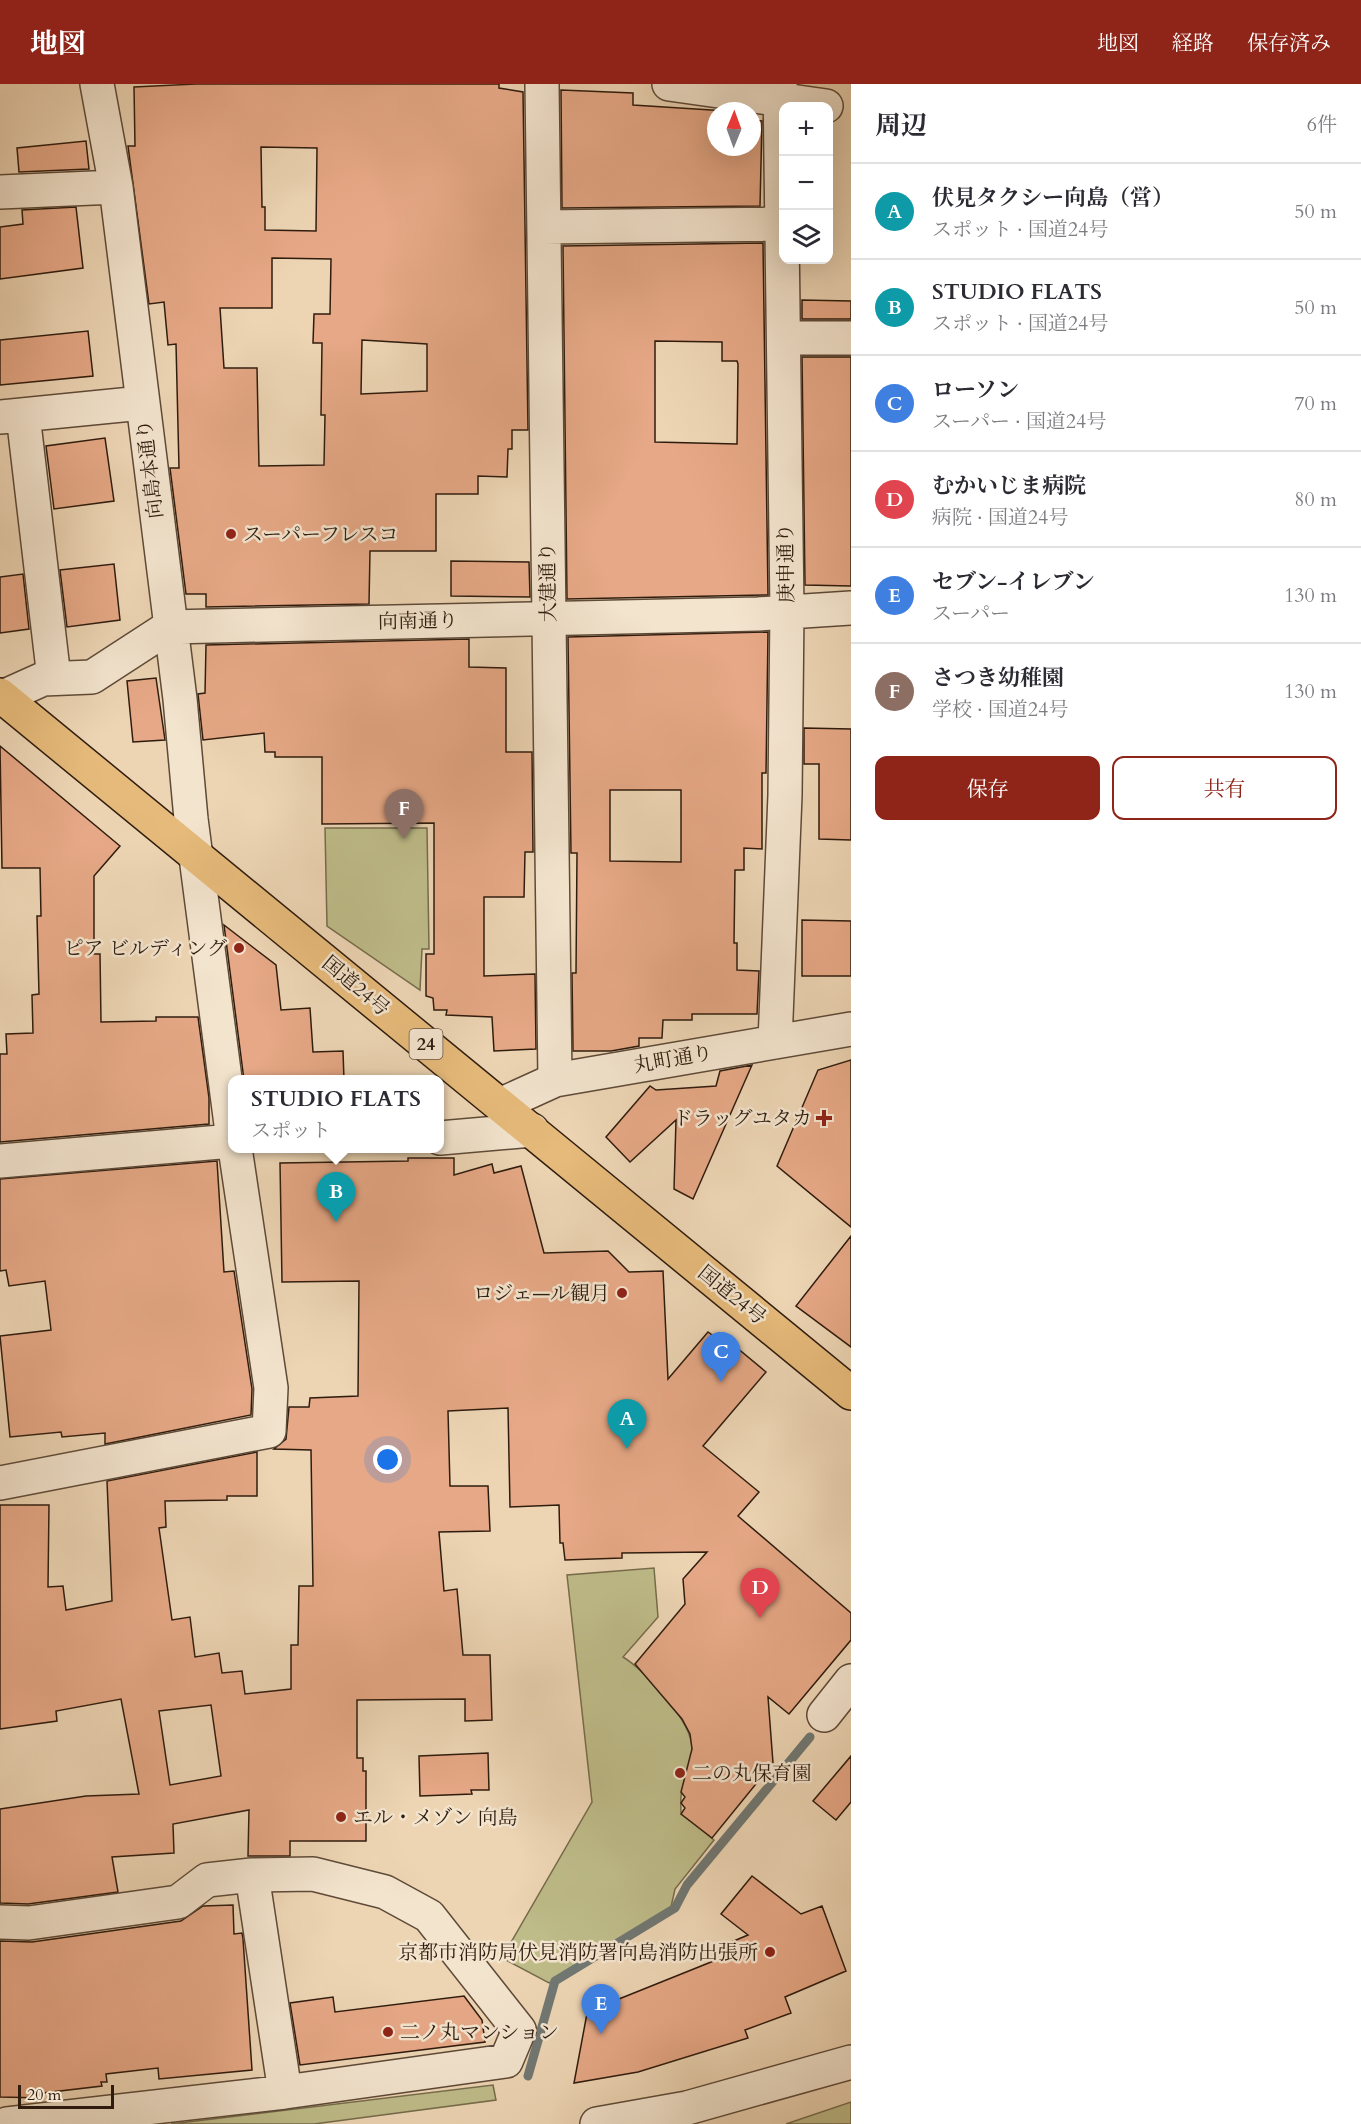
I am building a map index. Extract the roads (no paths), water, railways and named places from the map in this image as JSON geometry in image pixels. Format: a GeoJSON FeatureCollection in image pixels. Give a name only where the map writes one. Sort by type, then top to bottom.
{"type":"FeatureCollection","features":[{"type":"Feature","properties":{"kind":"highway","name":"国道24号"},"geometry":{"type":"LineString","coordinates":[[2,696],[851,1393]]}},
{"type":"Feature","properties":{"kind":"street","name":"向島本通り"},"geometry":{"type":"LineString","coordinates":[[97,84],[116,187],[168,627],[228,1100]]}},
{"type":"Feature","properties":{"kind":"street","name":"大建通り"},"geometry":{"type":"LineString","coordinates":[[542,84],[555,1080]]}},
{"type":"Feature","properties":{"kind":"street"},"geometry":{"type":"LineString","coordinates":[[669,84],[780,92],[811,102]]}},
{"type":"Feature","properties":{"kind":"street","name":"庚申通り"},"geometry":{"type":"LineString","coordinates":[[780,92],[781,210]]}},
{"type":"Feature","properties":{"kind":"street"},"geometry":{"type":"LineString","coordinates":[[833,108],[851,110]]}},
{"type":"Feature","properties":{"kind":"street"},"geometry":{"type":"LineString","coordinates":[[0,192],[116,187]]}},
{"type":"Feature","properties":{"kind":"street"},"geometry":{"type":"LineString","coordinates":[[544,227],[779,224]]}},
{"type":"Feature","properties":{"kind":"street","name":"庚申通り"},"geometry":{"type":"LineString","coordinates":[[775,1042],[785,795],[787,611],[782,264]]}},
{"type":"Feature","properties":{"kind":"street"},"geometry":{"type":"LineString","coordinates":[[785,338],[851,338]]}},
{"type":"Feature","properties":{"kind":"street"},"geometry":{"type":"LineString","coordinates":[[54,678],[12,416],[142,403]]}},
{"type":"Feature","properties":{"kind":"street","name":"向南通り"},"geometry":{"type":"LineString","coordinates":[[168,627],[758,614],[851,608]]}},
{"type":"Feature","properties":{"kind":"street"},"geometry":{"type":"LineString","coordinates":[[2,696],[43,679],[92,677],[168,627]]}},
{"type":"Feature","properties":{"kind":"street","name":"丸町通り"},"geometry":{"type":"LineString","coordinates":[[500,1105],[555,1080],[851,1029]]}},
{"type":"Feature","properties":{"kind":"street"},"geometry":{"type":"LineString","coordinates":[[444,1138],[532,1130]]}},
{"type":"Feature","properties":{"kind":"street"},"geometry":{"type":"LineString","coordinates":[[0,1161],[228,1141]]}},
{"type":"Feature","properties":{"kind":"street"},"geometry":{"type":"LineString","coordinates":[[0,1483],[269,1431],[271,1388],[236,1153]]}},
{"type":"Feature","properties":{"kind":"street"},"geometry":{"type":"LineString","coordinates":[[824,1715],[851,1681]]}},
{"type":"Feature","properties":{"kind":"street"},"geometry":{"type":"LineString","coordinates":[[0,1922],[29,1923],[178,1902],[207,1880],[305,1873],[334,1879],[385,1892],[429,1916],[519,2030],[506,2061],[285,2092],[7,2124]]}},
{"type":"Feature","properties":{"kind":"street"},"geometry":{"type":"LineString","coordinates":[[252,1875],[285,2092]]}},
{"type":"Feature","properties":{"kind":"street"},"geometry":{"type":"LineString","coordinates":[[597,2124],[687,2108],[851,2062]]}},
{"type":"Feature","properties":{"kind":"waterway"},"geometry":{"type":"LineString","coordinates":[[528,2076],[555,1981],[675,1908],[687,1885],[810,1737]]}},
{"type":"Feature","properties":{"kind":"place","name":"スーパーフレスコ"},"geometry":{"type":"Point","coordinates":[231,534]}},
{"type":"Feature","properties":{"kind":"place","name":"さつき幼稚園"},"geometry":{"type":"Point","coordinates":[404,839]}},
{"type":"Feature","properties":{"kind":"place","name":"ピア ビルディング"},"geometry":{"type":"Point","coordinates":[239,948]}},
{"type":"Feature","properties":{"kind":"place","name":"ドラッグユタカ"},"geometry":{"type":"Point","coordinates":[824,1118]}},
{"type":"Feature","properties":{"kind":"place","name":"STUDIO FLATS"},"geometry":{"type":"Point","coordinates":[336,1222]}},
{"type":"Feature","properties":{"kind":"place","name":"ロジェ―ル観月"},"geometry":{"type":"Point","coordinates":[622,1293]}},
{"type":"Feature","properties":{"kind":"place","name":"ローソン"},"geometry":{"type":"Point","coordinates":[721,1382]}},
{"type":"Feature","properties":{"kind":"place","name":"伏見タクシー向島（営）"},"geometry":{"type":"Point","coordinates":[627,1449]}},
{"type":"Feature","properties":{"kind":"place","name":"むかいじま病院"},"geometry":{"type":"Point","coordinates":[760,1618]}},
{"type":"Feature","properties":{"kind":"place","name":"二の丸保育園"},"geometry":{"type":"Point","coordinates":[680,1773]}},
{"type":"Feature","properties":{"kind":"place","name":"エル・メゾン 向島"},"geometry":{"type":"Point","coordinates":[341,1817]}},
{"type":"Feature","properties":{"kind":"place","name":"京都市消防局伏見消防署向島消防出張所"},"geometry":{"type":"Point","coordinates":[770,1952]}},
{"type":"Feature","properties":{"kind":"place","name":"二ノ丸マンション"},"geometry":{"type":"Point","coordinates":[388,2032]}},
{"type":"Feature","properties":{"kind":"place","name":"セブン-イレブン"},"geometry":{"type":"Point","coordinates":[601,2034]}}]}
